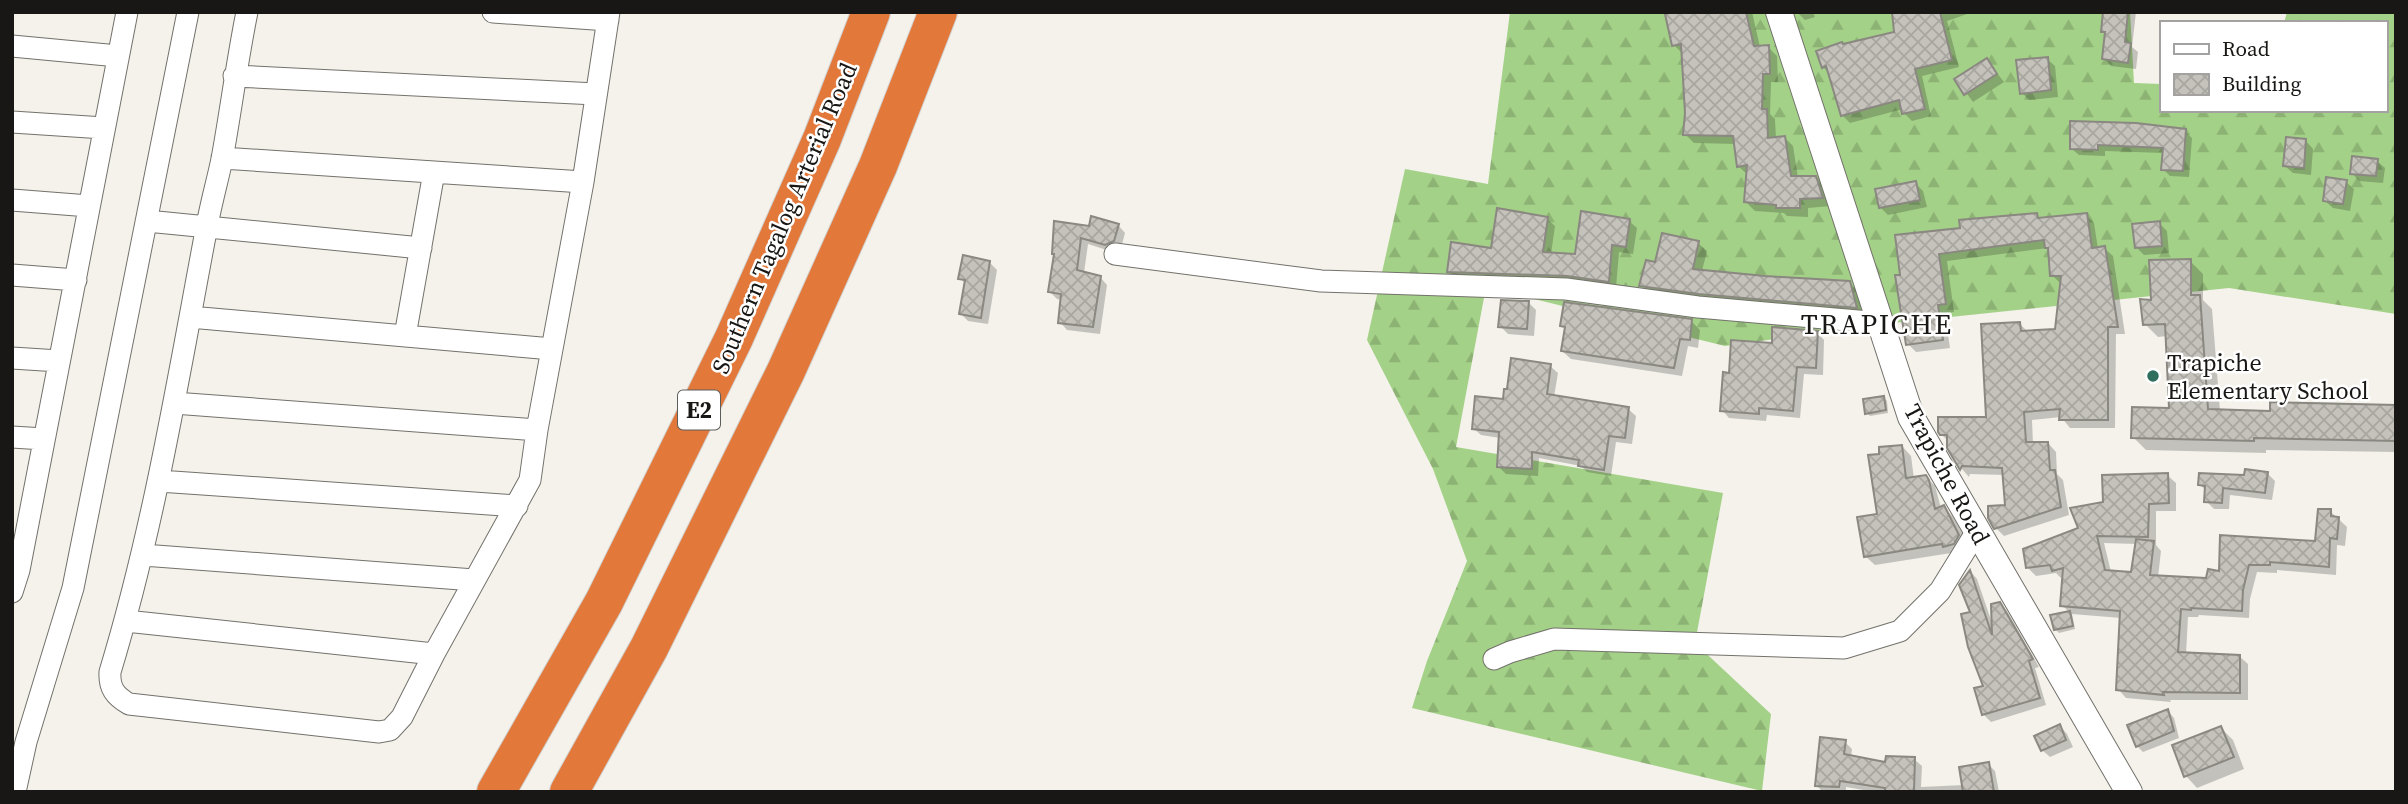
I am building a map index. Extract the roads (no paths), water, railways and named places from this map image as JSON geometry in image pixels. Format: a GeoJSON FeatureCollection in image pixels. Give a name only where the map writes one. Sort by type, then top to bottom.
{"type":"FeatureCollection","features":[{"type":"Feature","properties":{"kind":"highway","name":"Southern Tagalog Arterial Road"},"geometry":{"type":"LineString","coordinates":[[496,792],[604,603],[728,350],[822,139],[871,12]]}},
{"type":"Feature","properties":{"kind":"highway","name":"E2"},"geometry":{"type":"LineString","coordinates":[[569,792],[649,648],[786,371],[878,166],[938,12]]}},
{"type":"Feature","properties":{"kind":"street"},"geometry":{"type":"LineString","coordinates":[[12,592],[19,570],[20,523],[44,439],[127,12]]}},
{"type":"Feature","properties":{"kind":"street"},"geometry":{"type":"LineString","coordinates":[[15,792],[26,743],[74,588],[188,12]]}},
{"type":"Feature","properties":{"kind":"street"},"geometry":{"type":"LineString","coordinates":[[247,12],[222,158],[206,227],[159,481],[143,555],[109,683],[112,691],[129,704],[366,731],[390,730],[406,709],[530,480],[583,182],[608,16],[493,12]]}},
{"type":"Feature","properties":{"kind":"street","name":"Trapiche Road"},"geometry":{"type":"LineString","coordinates":[[1779,12],[1911,417],[2129,792]]}},
{"type":"Feature","properties":{"kind":"street"},"geometry":{"type":"LineString","coordinates":[[12,46],[118,56]]}},
{"type":"Feature","properties":{"kind":"street"},"geometry":{"type":"LineString","coordinates":[[234,76],[596,94]]}},
{"type":"Feature","properties":{"kind":"street"},"geometry":{"type":"LineString","coordinates":[[12,122],[104,128]]}},
{"type":"Feature","properties":{"kind":"street"},"geometry":{"type":"LineString","coordinates":[[222,158],[583,182]]}},
{"type":"Feature","properties":{"kind":"street"},"geometry":{"type":"LineString","coordinates":[[405,336],[435,172]]}},
{"type":"Feature","properties":{"kind":"street"},"geometry":{"type":"LineString","coordinates":[[12,200],[89,206]]}},
{"type":"Feature","properties":{"kind":"street"},"geometry":{"type":"LineString","coordinates":[[147,221],[421,248]]}},
{"type":"Feature","properties":{"kind":"street"},"geometry":{"type":"LineString","coordinates":[[1115,254],[1321,281],[1566,289],[1698,307],[1881,323]]}},
{"type":"Feature","properties":{"kind":"street"},"geometry":{"type":"LineString","coordinates":[[12,275],[76,280]]}},
{"type":"Feature","properties":{"kind":"street"},"geometry":{"type":"LineString","coordinates":[[190,317],[552,349]]}},
{"type":"Feature","properties":{"kind":"street"},"geometry":{"type":"LineString","coordinates":[[12,358],[59,362]]}},
{"type":"Feature","properties":{"kind":"street"},"geometry":{"type":"LineString","coordinates":[[174,403],[537,430]]}},
{"type":"Feature","properties":{"kind":"street"},"geometry":{"type":"LineString","coordinates":[[12,437],[44,439]]}},
{"type":"Feature","properties":{"kind":"street"},"geometry":{"type":"LineString","coordinates":[[159,481],[517,506]]}},
{"type":"Feature","properties":{"kind":"street"},"geometry":{"type":"LineString","coordinates":[[1494,659],[1554,639],[1844,648],[1900,631],[1940,591],[1977,531]]}},
{"type":"Feature","properties":{"kind":"street"},"geometry":{"type":"LineString","coordinates":[[143,555],[474,580]]}},
{"type":"Feature","properties":{"kind":"street"},"geometry":{"type":"LineString","coordinates":[[126,621],[434,654]]}},
{"type":"Feature","properties":{"kind":"street"},"geometry":{"type":"LineString","coordinates":[[12,764],[26,743]]}},
{"type":"Feature","properties":{"kind":"place","name":"Trapiche Elementary School"},"geometry":{"type":"Point","coordinates":[2153,376]}},
{"type":"Feature","properties":{"kind":"district","name":"TRAPICHE"},"geometry":{"type":"Point","coordinates":[1877,324]}}]}
